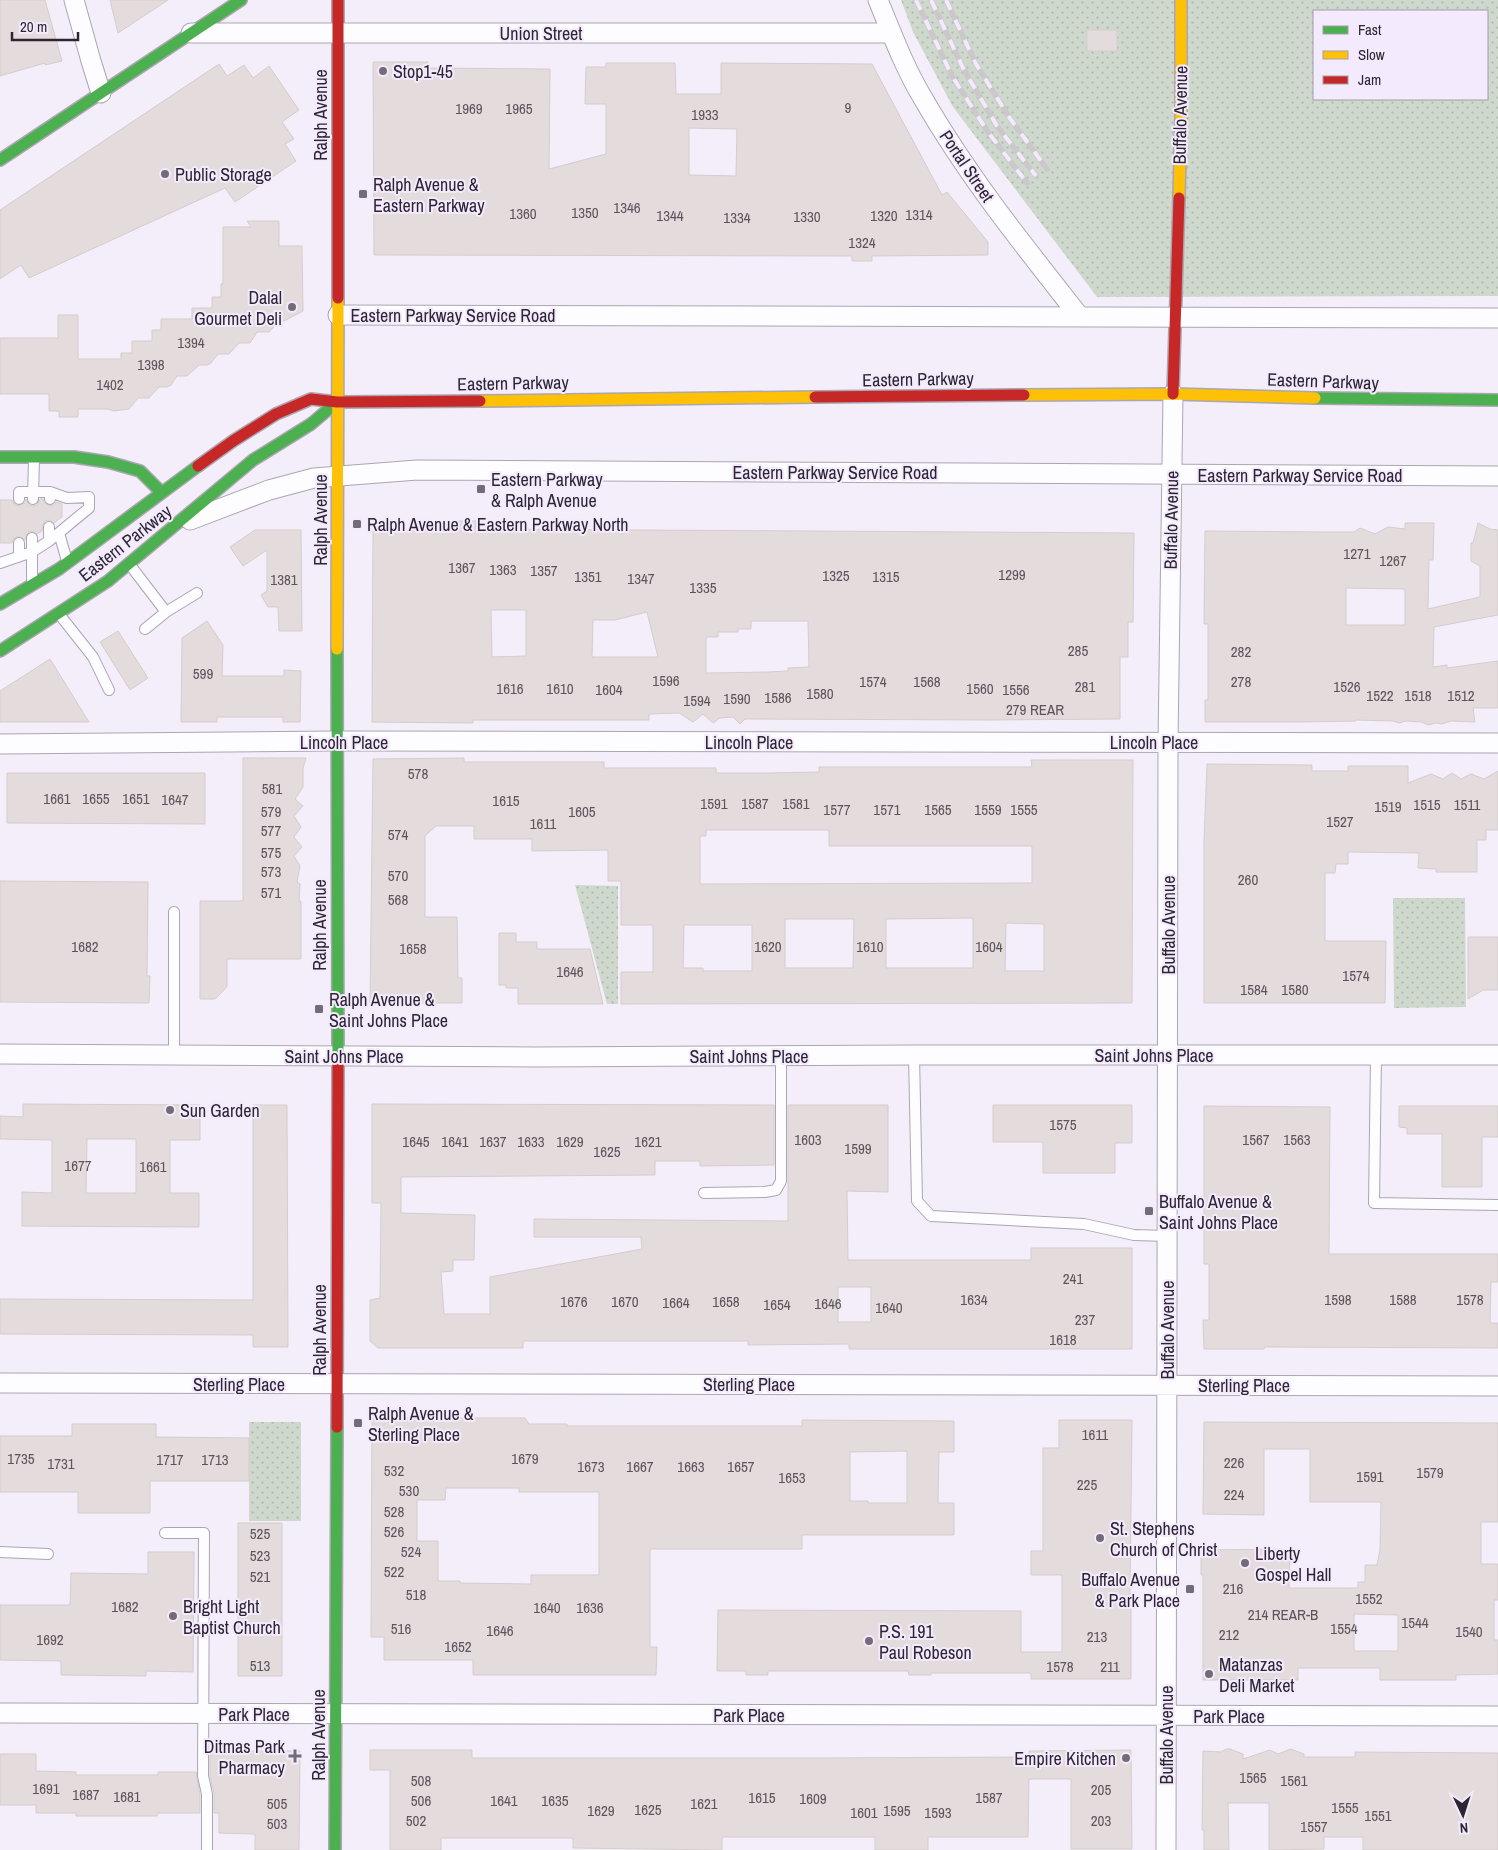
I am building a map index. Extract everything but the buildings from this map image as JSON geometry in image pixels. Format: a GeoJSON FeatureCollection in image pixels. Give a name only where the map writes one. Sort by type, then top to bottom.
{"type":"FeatureCollection","features":[{"type":"Feature","properties":{"kind":"street"},"geometry":{"type":"LineString","coordinates":[[74,0],[101,93]]}},
{"type":"Feature","properties":{"kind":"street"},"geometry":{"type":"LineString","coordinates":[[0,160],[241,0]]}},
{"type":"Feature","properties":{"kind":"street","name":"Ralph Avenue"},"geometry":{"type":"LineString","coordinates":[[335,1850],[338,0]]}},
{"type":"Feature","properties":{"kind":"street","name":"Portal Street"},"geometry":{"type":"LineString","coordinates":[[878,0],[891,33],[923,99],[968,170],[1005,222],[1080,317]]}},
{"type":"Feature","properties":{"kind":"street","name":"Buffalo Avenue"},"geometry":{"type":"LineString","coordinates":[[1166,1850],[1168,742],[1173,394],[1181,114],[1181,0]]}},
{"type":"Feature","properties":{"kind":"street","name":"Union Street"},"geometry":{"type":"LineString","coordinates":[[191,33],[891,33]]}},
{"type":"Feature","properties":{"kind":"street","name":"Eastern Parkway Service Road"},"geometry":{"type":"LineString","coordinates":[[338,315],[1498,318]]}},
{"type":"Feature","properties":{"kind":"street","name":"Eastern Parkway"},"geometry":{"type":"LineString","coordinates":[[0,604],[67,563],[161,492],[233,442],[276,414],[312,398],[337,402],[1173,394],[1385,400],[1498,400]]}},
{"type":"Feature","properties":{"kind":"street","name":"Eastern Parkway"},"geometry":{"type":"LineString","coordinates":[[0,651],[108,581],[228,480],[260,456],[311,424],[337,402]]}},
{"type":"Feature","properties":{"kind":"street"},"geometry":{"type":"LineString","coordinates":[[0,457],[74,457],[134,468],[140,471],[161,492]]}},
{"type":"Feature","properties":{"kind":"street","name":"Eastern Parkway Service Road"},"geometry":{"type":"LineString","coordinates":[[179,523],[269,490],[314,478],[417,470],[1498,476]]}},
{"type":"Feature","properties":{"kind":"street","name":"Lincoln Place"},"geometry":{"type":"LineString","coordinates":[[0,744],[336,742],[1498,743]]}},
{"type":"Feature","properties":{"kind":"street","name":"Saint Johns Place"},"geometry":{"type":"LineString","coordinates":[[0,1054],[337,1056],[1498,1056]]}},
{"type":"Feature","properties":{"kind":"street","name":"Sterling Place"},"geometry":{"type":"LineString","coordinates":[[0,1383],[1498,1386]]}},
{"type":"Feature","properties":{"kind":"street","name":"Park Place"},"geometry":{"type":"LineString","coordinates":[[0,1713],[1498,1716]]}},
{"type":"Feature","properties":{"kind":"lane"},"geometry":{"type":"LineString","coordinates":[[34,457],[34,495]]}},
{"type":"Feature","properties":{"kind":"lane"},"geometry":{"type":"LineString","coordinates":[[0,562],[32,552],[49,542],[89,508],[89,497],[67,498],[19,492],[19,499]]}},
{"type":"Feature","properties":{"kind":"lane"},"geometry":{"type":"LineString","coordinates":[[49,527],[49,542]]}},
{"type":"Feature","properties":{"kind":"lane"},"geometry":{"type":"LineString","coordinates":[[59,533],[67,563]]}},
{"type":"Feature","properties":{"kind":"lane"},"geometry":{"type":"LineString","coordinates":[[32,538],[32,585]]}},
{"type":"Feature","properties":{"kind":"lane"},"geometry":{"type":"LineString","coordinates":[[18,543],[19,556]]}},
{"type":"Feature","properties":{"kind":"lane"},"geometry":{"type":"LineString","coordinates":[[129,564],[166,612]]}},
{"type":"Feature","properties":{"kind":"lane"},"geometry":{"type":"LineString","coordinates":[[145,629],[166,612],[198,592]]}},
{"type":"Feature","properties":{"kind":"lane"},"geometry":{"type":"LineString","coordinates":[[58,613],[93,657],[109,690]]}},
{"type":"Feature","properties":{"kind":"lane"},"geometry":{"type":"LineString","coordinates":[[174,912],[174,1055]]}},
{"type":"Feature","properties":{"kind":"lane"},"geometry":{"type":"LineString","coordinates":[[704,1193],[765,1192],[776,1190],[781,1181],[781,1055]]}},
{"type":"Feature","properties":{"kind":"lane"},"geometry":{"type":"LineString","coordinates":[[914,1055],[917,1201],[931,1216],[1084,1224],[1134,1235],[1167,1236]]}},
{"type":"Feature","properties":{"kind":"lane"},"geometry":{"type":"LineString","coordinates":[[1376,1055],[1374,1203],[1498,1205]]}},
{"type":"Feature","properties":{"kind":"lane"},"geometry":{"type":"LineString","coordinates":[[165,1533],[204,1533],[204,1776],[207,1794],[207,1850]]}},
{"type":"Feature","properties":{"kind":"lane"},"geometry":{"type":"LineString","coordinates":[[0,1552],[48,1554]]}},
{"type":"Feature","properties":{"kind":"shaded area"},"geometry":{"type":"Polygon","coordinates":[[[901,0],[1498,0],[1498,296],[1097,297],[953,107],[913,32],[901,0]]]}},
{"type":"Feature","properties":{"kind":"shaded area"},"geometry":{"type":"Polygon","coordinates":[[[575,885],[618,886],[618,1004],[607,1004],[575,885]]]}},
{"type":"Feature","properties":{"kind":"shaded area"},"geometry":{"type":"Polygon","coordinates":[[[1393,898],[1465,898],[1466,1007],[1394,1008],[1393,898]]]}},
{"type":"Feature","properties":{"kind":"shaded area"},"geometry":{"type":"Polygon","coordinates":[[[249,1422],[301,1422],[301,1521],[249,1521],[249,1422]]]}},
{"type":"Feature","properties":{"kind":"railway"},"geometry":{"type":"LineString","coordinates":[[916,0],[952,76],[988,132],[1027,183]]}},
{"type":"Feature","properties":{"kind":"railway"},"geometry":{"type":"LineString","coordinates":[[931,0],[964,70],[997,126],[1036,176]]}},
{"type":"Feature","properties":{"kind":"railway"},"geometry":{"type":"LineString","coordinates":[[946,0],[976,64],[1009,117],[1047,169]]}},
{"type":"Feature","properties":{"kind":"traffic: fast"},"geometry":{"type":"LineString","coordinates":[[0,160],[241,0]]}},
{"type":"Feature","properties":{"kind":"traffic: fast"},"geometry":{"type":"LineString","coordinates":[[1315,398],[1498,400]]}},
{"type":"Feature","properties":{"kind":"traffic: fast"},"geometry":{"type":"LineString","coordinates":[[0,651],[108,581],[253,460],[311,424],[337,402]]}},
{"type":"Feature","properties":{"kind":"traffic: fast"},"geometry":{"type":"LineString","coordinates":[[0,457],[74,457],[108,462],[140,471],[161,492]]}},
{"type":"Feature","properties":{"kind":"traffic: fast"},"geometry":{"type":"LineString","coordinates":[[0,604],[59,569],[198,466]]}},
{"type":"Feature","properties":{"kind":"traffic: fast"},"geometry":{"type":"LineString","coordinates":[[337,649],[338,1065]]}},
{"type":"Feature","properties":{"kind":"traffic: fast"},"geometry":{"type":"LineString","coordinates":[[335,1850],[337,1427]]}},
{"type":"Feature","properties":{"kind":"traffic: slow"},"geometry":{"type":"LineString","coordinates":[[1179,198],[1181,0]]}},
{"type":"Feature","properties":{"kind":"traffic: slow"},"geometry":{"type":"LineString","coordinates":[[337,649],[338,298]]}},
{"type":"Feature","properties":{"kind":"traffic: slow"},"geometry":{"type":"LineString","coordinates":[[1024,395],[1173,394],[1315,398]]}},
{"type":"Feature","properties":{"kind":"traffic: slow"},"geometry":{"type":"LineString","coordinates":[[480,401],[815,397]]}},
{"type":"Feature","properties":{"kind":"traffic: jam"},"geometry":{"type":"LineString","coordinates":[[338,0],[338,298]]}},
{"type":"Feature","properties":{"kind":"traffic: jam"},"geometry":{"type":"LineString","coordinates":[[1173,394],[1179,198]]}},
{"type":"Feature","properties":{"kind":"traffic: jam"},"geometry":{"type":"LineString","coordinates":[[815,397],[1024,395]]}},
{"type":"Feature","properties":{"kind":"traffic: jam"},"geometry":{"type":"LineString","coordinates":[[198,466],[276,414],[311,399],[337,402],[480,401]]}},
{"type":"Feature","properties":{"kind":"traffic: jam"},"geometry":{"type":"LineString","coordinates":[[337,1427],[338,1065]]}},
{"type":"Feature","properties":{"kind":"place","name":"Stop1-45"},"geometry":{"type":"Point","coordinates":[383,71]}},
{"type":"Feature","properties":{"kind":"place","name":"Public Storage"},"geometry":{"type":"Point","coordinates":[165,174]}},
{"type":"Feature","properties":{"kind":"place","name":"Ralph Avenue & Eastern Parkway"},"geometry":{"type":"Point","coordinates":[363,194]}},
{"type":"Feature","properties":{"kind":"place","name":"Dalal Gourmet Deli"},"geometry":{"type":"Point","coordinates":[292,307]}},
{"type":"Feature","properties":{"kind":"place","name":"Eastern Parkway & Ralph Avenue"},"geometry":{"type":"Point","coordinates":[481,489]}},
{"type":"Feature","properties":{"kind":"place","name":"Ralph Avenue & Eastern Parkway North"},"geometry":{"type":"Point","coordinates":[357,524]}},
{"type":"Feature","properties":{"kind":"place","name":"Ralph Avenue & Saint Johns Place"},"geometry":{"type":"Point","coordinates":[319,1009]}},
{"type":"Feature","properties":{"kind":"place","name":"Sun Garden"},"geometry":{"type":"Point","coordinates":[170,1110]}},
{"type":"Feature","properties":{"kind":"place","name":"Buffalo Avenue & Saint Johns Place"},"geometry":{"type":"Point","coordinates":[1149,1211]}},
{"type":"Feature","properties":{"kind":"place","name":"Ralph Avenue & Sterling Place"},"geometry":{"type":"Point","coordinates":[358,1423]}},
{"type":"Feature","properties":{"kind":"place","name":"St. Stephens Church of Christ"},"geometry":{"type":"Point","coordinates":[1100,1538]}},
{"type":"Feature","properties":{"kind":"place","name":"Liberty Gospel Hall"},"geometry":{"type":"Point","coordinates":[1245,1563]}},
{"type":"Feature","properties":{"kind":"place","name":"Buffalo Avenue & Park Place"},"geometry":{"type":"Point","coordinates":[1190,1589]}},
{"type":"Feature","properties":{"kind":"place","name":"Bright Light Baptist Church"},"geometry":{"type":"Point","coordinates":[173,1616]}},
{"type":"Feature","properties":{"kind":"place","name":"P.S. 191 Paul Robeson"},"geometry":{"type":"Point","coordinates":[869,1641]}},
{"type":"Feature","properties":{"kind":"place","name":"Matanzas Deli Market"},"geometry":{"type":"Point","coordinates":[1209,1674]}},
{"type":"Feature","properties":{"kind":"place","name":"Ditmas Park Pharmacy"},"geometry":{"type":"Point","coordinates":[295,1756]}},
{"type":"Feature","properties":{"kind":"place","name":"Empire Kitchen"},"geometry":{"type":"Point","coordinates":[1126,1758]}}]}
